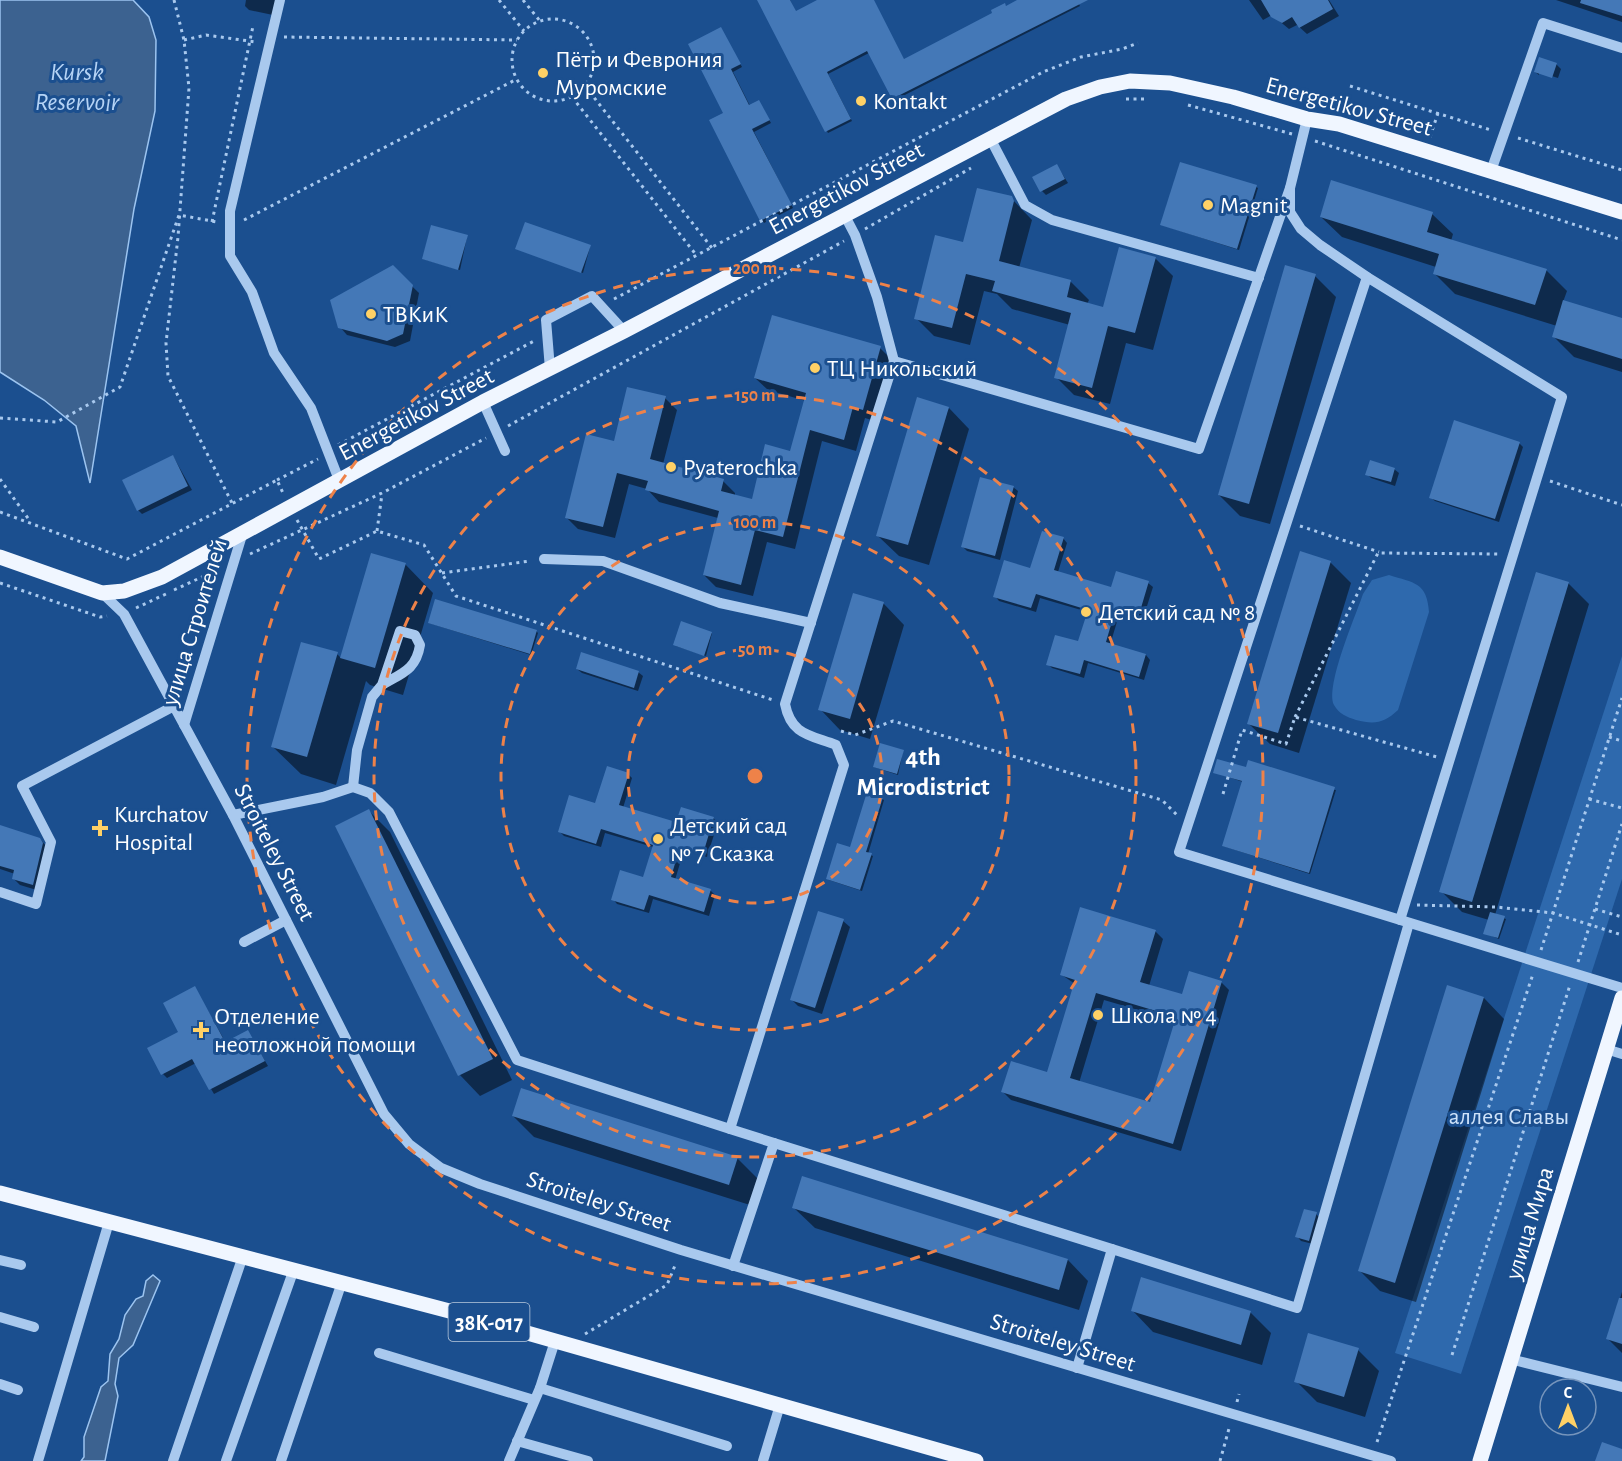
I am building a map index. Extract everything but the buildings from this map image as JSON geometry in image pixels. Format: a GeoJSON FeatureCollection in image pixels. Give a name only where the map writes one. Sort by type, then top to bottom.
{"type":"FeatureCollection","features":[{"type":"Feature","properties":{"kind":"main road","name":"Energetikov Street"},"geometry":{"type":"LineString","coordinates":[[102,593],[124,591],[162,577],[483,402],[624,331],[1066,99],[1100,87],[1130,81],[1170,83],[1233,97],[1307,119],[1339,124],[1622,212]]}},
{"type":"Feature","properties":{"kind":"main road"},"geometry":{"type":"LineString","coordinates":[[0,557],[102,593]]}},
{"type":"Feature","properties":{"kind":"main road","name":"улица Мира"},"geometry":{"type":"LineString","coordinates":[[1480,1461],[1622,998]]}},
{"type":"Feature","properties":{"kind":"main road","name":"38К-017"},"geometry":{"type":"LineString","coordinates":[[0,1193],[294,1269],[561,1342],[976,1461]]}},
{"type":"Feature","properties":{"kind":"street"},"geometry":{"type":"LineString","coordinates":[[280,0],[230,211],[230,256],[252,292],[274,353],[311,408],[339,480]]}},
{"type":"Feature","properties":{"kind":"street"},"geometry":{"type":"LineString","coordinates":[[1491,171],[1543,23],[1622,48]]}},
{"type":"Feature","properties":{"kind":"street"},"geometry":{"type":"LineString","coordinates":[[894,361],[1199,449],[1290,188],[1307,119]]}},
{"type":"Feature","properties":{"kind":"street"},"geometry":{"type":"LineString","coordinates":[[990,138],[1025,205],[1052,220],[1259,278]]}},
{"type":"Feature","properties":{"kind":"street"},"geometry":{"type":"LineString","coordinates":[[233,815],[322,797],[353,787],[370,793],[389,812],[517,1060],[1297,1308],[1404,921],[1404,904],[1562,397],[1367,277],[1301,229],[1290,212],[1290,188]]}},
{"type":"Feature","properties":{"kind":"street"},"geometry":{"type":"LineString","coordinates":[[730,1129],[844,765],[836,746],[797,730],[788,721],[785,704],[894,361],[877,297],[855,235],[844,214]]}},
{"type":"Feature","properties":{"kind":"street"},"geometry":{"type":"LineString","coordinates":[[1367,277],[1179,852],[1622,988]]}},
{"type":"Feature","properties":{"kind":"street"},"geometry":{"type":"LineString","coordinates":[[550,369],[546,320],[592,296],[624,331]]}},
{"type":"Feature","properties":{"kind":"street"},"geometry":{"type":"LineString","coordinates":[[483,402],[505,451]]}},
{"type":"Feature","properties":{"kind":"street","name":"улица Строителей"},"geometry":{"type":"LineString","coordinates":[[184,725],[243,532]]}},
{"type":"Feature","properties":{"kind":"street"},"geometry":{"type":"LineString","coordinates":[[544,559],[603,561],[720,603],[811,623]]}},
{"type":"Feature","properties":{"kind":"street","name":"Stroiteley Street"},"geometry":{"type":"LineString","coordinates":[[102,593],[124,614],[174,706],[233,815],[384,1113],[409,1144],[441,1168],[480,1184],[681,1250],[1391,1461]]}},
{"type":"Feature","properties":{"kind":"street"},"geometry":{"type":"LineString","coordinates":[[353,787],[357,750],[372,697],[382,685],[400,631],[415,635],[420,645],[418,658],[411,670],[382,685]]}},
{"type":"Feature","properties":{"kind":"street"},"geometry":{"type":"LineString","coordinates":[[0,892],[36,904],[51,842],[22,786],[174,706]]}},
{"type":"Feature","properties":{"kind":"street"},"geometry":{"type":"LineString","coordinates":[[244,942],[286,920]]}},
{"type":"Feature","properties":{"kind":"street"},"geometry":{"type":"LineString","coordinates":[[1606,1049],[1622,1054]]}},
{"type":"Feature","properties":{"kind":"street"},"geometry":{"type":"LineString","coordinates":[[733,1266],[774,1143]]}},
{"type":"Feature","properties":{"kind":"street"},"geometry":{"type":"LineString","coordinates":[[38,1461],[109,1222]]}},
{"type":"Feature","properties":{"kind":"street"},"geometry":{"type":"LineString","coordinates":[[1077,1368],[1112,1249]]}},
{"type":"Feature","properties":{"kind":"street"},"geometry":{"type":"LineString","coordinates":[[172,1461],[243,1256]]}},
{"type":"Feature","properties":{"kind":"street"},"geometry":{"type":"LineString","coordinates":[[0,1260],[21,1265]]}},
{"type":"Feature","properties":{"kind":"street"},"geometry":{"type":"LineString","coordinates":[[226,1461],[294,1269]]}},
{"type":"Feature","properties":{"kind":"street"},"geometry":{"type":"LineString","coordinates":[[281,1461],[342,1282]]}},
{"type":"Feature","properties":{"kind":"street"},"geometry":{"type":"LineString","coordinates":[[0,1317],[34,1327]]}},
{"type":"Feature","properties":{"kind":"street"},"geometry":{"type":"LineString","coordinates":[[509,1461],[561,1342]]}},
{"type":"Feature","properties":{"kind":"street"},"geometry":{"type":"LineString","coordinates":[[379,1353],[534,1400]]}},
{"type":"Feature","properties":{"kind":"street"},"geometry":{"type":"LineString","coordinates":[[1510,1359],[1622,1387]]}},
{"type":"Feature","properties":{"kind":"street"},"geometry":{"type":"LineString","coordinates":[[0,1384],[18,1390]]}},
{"type":"Feature","properties":{"kind":"street"},"geometry":{"type":"LineString","coordinates":[[540,1388],[727,1446]]}},
{"type":"Feature","properties":{"kind":"street"},"geometry":{"type":"LineString","coordinates":[[763,1461],[780,1405]]}},
{"type":"Feature","properties":{"kind":"street"},"geometry":{"type":"LineString","coordinates":[[517,1441],[588,1461]]}},
{"type":"Feature","properties":{"kind":"path"},"geometry":{"type":"LineString","coordinates":[[174,0],[184,40],[188,111],[166,343],[168,376],[232,503]]}},
{"type":"Feature","properties":{"kind":"path"},"geometry":{"type":"LineString","coordinates":[[499,0],[524,31]]}},
{"type":"Feature","properties":{"kind":"path"},"geometry":{"type":"LineString","coordinates":[[523,0],[540,21]]}},
{"type":"Feature","properties":{"kind":"path"},"geometry":{"type":"LineString","coordinates":[[565,20],[575,25],[590,40],[595,61],[593,72],[585,86],[572,96],[552,101],[542,99],[523,88],[517,79],[512,59],[517,40],[524,31],[540,21],[565,20]]}},
{"type":"Feature","properties":{"kind":"path"},"geometry":{"type":"LineString","coordinates":[[179,214],[212,222],[253,26]]}},
{"type":"Feature","properties":{"kind":"path"},"geometry":{"type":"LineString","coordinates":[[184,40],[206,35],[264,43],[271,36],[517,40]]}},
{"type":"Feature","properties":{"kind":"path"},"geometry":{"type":"LineString","coordinates":[[601,306],[1043,72],[1081,57],[1122,49],[1138,43]]}},
{"type":"Feature","properties":{"kind":"path"},"geometry":{"type":"LineString","coordinates":[[230,222],[243,221],[517,79]]}},
{"type":"Feature","properties":{"kind":"path"},"geometry":{"type":"LineString","coordinates":[[585,86],[712,248]]}},
{"type":"Feature","properties":{"kind":"path"},"geometry":{"type":"LineString","coordinates":[[1350,86],[1622,170]]}},
{"type":"Feature","properties":{"kind":"path"},"geometry":{"type":"LineString","coordinates":[[572,96],[697,256]]}},
{"type":"Feature","properties":{"kind":"path"},"geometry":{"type":"LineString","coordinates":[[1122,99],[1157,99]]}},
{"type":"Feature","properties":{"kind":"path"},"geometry":{"type":"LineString","coordinates":[[1180,103],[1302,137],[1622,240]]}},
{"type":"Feature","properties":{"kind":"path"},"geometry":{"type":"LineString","coordinates":[[505,428],[855,235],[998,153]]}},
{"type":"Feature","properties":{"kind":"path"},"geometry":{"type":"LineString","coordinates":[[0,418],[57,422],[120,387],[179,214]]}},
{"type":"Feature","properties":{"kind":"path"},"geometry":{"type":"LineString","coordinates":[[0,512],[127,559],[329,453],[345,440],[547,334]]}},
{"type":"Feature","properties":{"kind":"path"},"geometry":{"type":"LineString","coordinates":[[302,529],[382,493],[494,433]]}},
{"type":"Feature","properties":{"kind":"path"},"geometry":{"type":"LineString","coordinates":[[1537,477],[1622,505]]}},
{"type":"Feature","properties":{"kind":"path"},"geometry":{"type":"LineString","coordinates":[[0,479],[31,523]]}},
{"type":"Feature","properties":{"kind":"path"},"geometry":{"type":"LineString","coordinates":[[277,480],[319,559],[377,531],[424,545],[456,596],[785,704]]}},
{"type":"Feature","properties":{"kind":"path"},"geometry":{"type":"LineString","coordinates":[[377,531],[382,493]]}},
{"type":"Feature","properties":{"kind":"path"},"geometry":{"type":"LineString","coordinates":[[1287,521],[1381,553],[1513,554]]}},
{"type":"Feature","properties":{"kind":"path"},"geometry":{"type":"LineString","coordinates":[[1223,794],[1242,730],[1286,744],[1295,717],[1378,553],[1381,553]]}},
{"type":"Feature","properties":{"kind":"path"},"geometry":{"type":"LineString","coordinates":[[442,573],[544,559]]}},
{"type":"Feature","properties":{"kind":"path"},"geometry":{"type":"LineString","coordinates":[[1372,1456],[1537,962],[1622,698]]}},
{"type":"Feature","properties":{"kind":"path"},"geometry":{"type":"LineString","coordinates":[[1295,717],[1449,760]]}},
{"type":"Feature","properties":{"kind":"path"},"geometry":{"type":"LineString","coordinates":[[835,729],[855,735],[894,721],[1162,800],[1187,826]]}},
{"type":"Feature","properties":{"kind":"path"},"geometry":{"type":"LineString","coordinates":[[1609,737],[1622,741]]}},
{"type":"Feature","properties":{"kind":"path"},"geometry":{"type":"LineString","coordinates":[[1589,799],[1622,808]]}},
{"type":"Feature","properties":{"kind":"path"},"geometry":{"type":"LineString","coordinates":[[1452,1355],[1622,824]]}},
{"type":"Feature","properties":{"kind":"path"},"geometry":{"type":"LineString","coordinates":[[1404,904],[1496,907],[1553,913],[1622,934]]}},
{"type":"Feature","properties":{"kind":"path"},"geometry":{"type":"LineString","coordinates":[[1595,909],[1622,917]]}},
{"type":"Feature","properties":{"kind":"path"},"geometry":{"type":"LineString","coordinates":[[561,1342],[667,1285],[681,1250]]}},
{"type":"Feature","properties":{"kind":"green space"},"geometry":{"type":"Polygon","coordinates":[[[1389,575],[1418,585],[1428,602],[1429,612],[1398,710],[1379,722],[1363,722],[1346,716],[1336,708],[1332,696],[1334,683],[1337,667],[1363,594],[1372,580],[1389,575]]]}},
{"type":"Feature","properties":{"kind":"green space","name":"аллея Славы"},"geometry":{"type":"Polygon","coordinates":[[[1622,656],[1622,879],[1461,1374],[1395,1353],[1622,656]]]}},
{"type":"Feature","properties":{"kind":"water","name":"Kursk Reservoir"},"geometry":{"type":"Polygon","coordinates":[[[0,0],[133,0],[149,17],[156,40],[155,111],[134,209],[90,483],[76,426],[44,400],[0,372],[0,0]]]}},
{"type":"Feature","properties":{"kind":"water"},"geometry":{"type":"Polygon","coordinates":[[[153,1275],[160,1281],[133,1345],[119,1358],[115,1384],[118,1396],[105,1461],[81,1461],[84,1457],[84,1437],[101,1387],[108,1381],[110,1354],[119,1339],[125,1315],[136,1299],[143,1296],[146,1281],[153,1275]]]}},
{"type":"Feature","properties":{"kind":"place","name":"Пётр и Феврония Муромские"},"geometry":{"type":"Point","coordinates":[543,73]}},
{"type":"Feature","properties":{"kind":"place","name":"Kontakt"},"geometry":{"type":"Point","coordinates":[861,101]}},
{"type":"Feature","properties":{"kind":"place","name":"Magnit"},"geometry":{"type":"Point","coordinates":[1208,205]}},
{"type":"Feature","properties":{"kind":"place","name":"ТВКиК"},"geometry":{"type":"Point","coordinates":[371,314]}},
{"type":"Feature","properties":{"kind":"place","name":"ТЦ Никольский"},"geometry":{"type":"Point","coordinates":[815,368]}},
{"type":"Feature","properties":{"kind":"place","name":"Pyaterochka"},"geometry":{"type":"Point","coordinates":[671,467]}},
{"type":"Feature","properties":{"kind":"place","name":"Детский сад № 8"},"geometry":{"type":"Point","coordinates":[1086,612]}},
{"type":"Feature","properties":{"kind":"place","name":"Kurchatov Hospital"},"geometry":{"type":"Point","coordinates":[100,828]}},
{"type":"Feature","properties":{"kind":"place","name":"Детский сад № 7 Сказка"},"geometry":{"type":"Point","coordinates":[658,839]}},
{"type":"Feature","properties":{"kind":"place","name":"Школа № 4"},"geometry":{"type":"Point","coordinates":[1098,1015]}},
{"type":"Feature","properties":{"kind":"place","name":"Отделение неотложной помощи"},"geometry":{"type":"Point","coordinates":[201,1030]}},
{"type":"Feature","properties":{"kind":"district","name":"4th Microdistrict"},"geometry":{"type":"Point","coordinates":[923,771]}}]}
